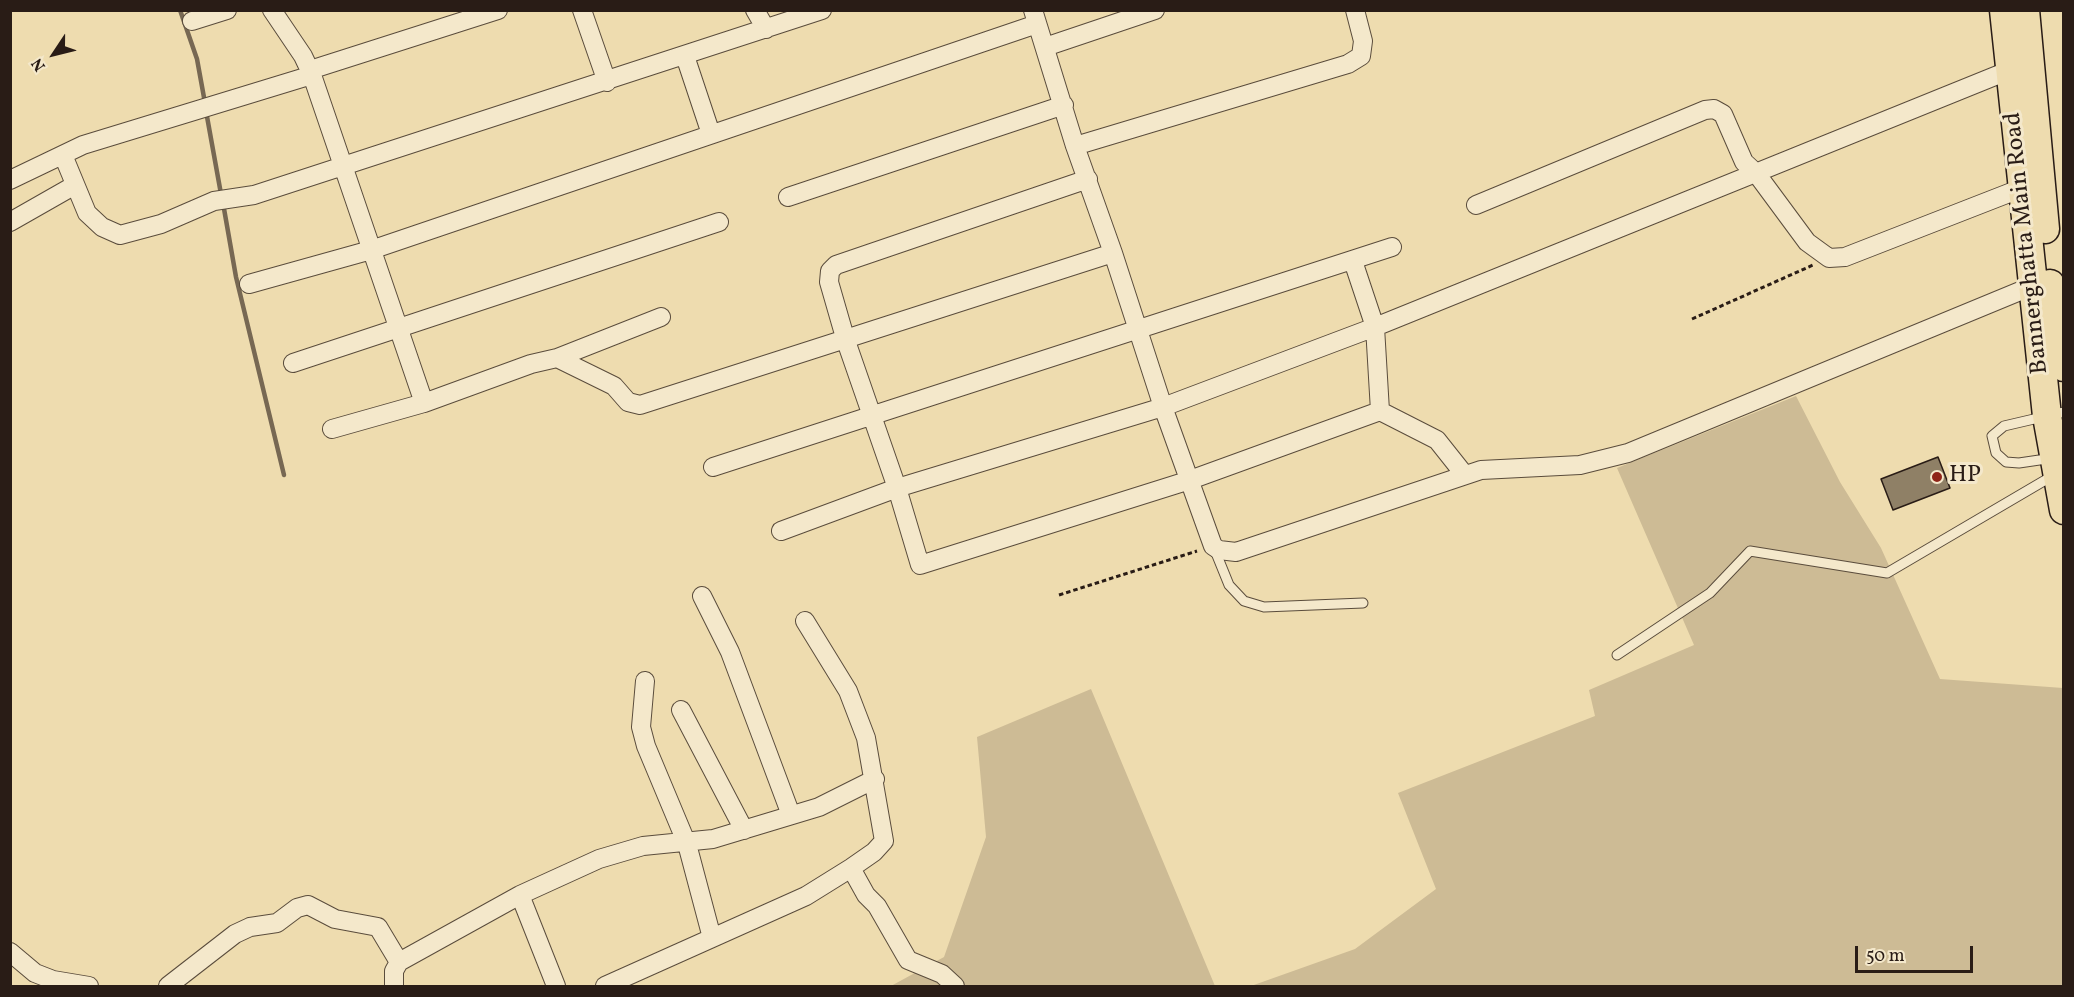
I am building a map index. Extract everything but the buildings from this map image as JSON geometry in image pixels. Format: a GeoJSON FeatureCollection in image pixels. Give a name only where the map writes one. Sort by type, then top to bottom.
{"type":"FeatureCollection","features":[{"type":"Feature","properties":{"kind":"main road","name":"Bannerghatta Main Road"},"geometry":{"type":"LineString","coordinates":[[2004,10],[2022,188],[2041,283],[2062,351]]}},
{"type":"Feature","properties":{"kind":"main road","name":"Bannerghatta Main Road"},"geometry":{"type":"LineString","coordinates":[[2025,10],[2041,283],[2055,414],[2056,466],[2064,510]]}},
{"type":"Feature","properties":{"kind":"street"},"geometry":{"type":"LineString","coordinates":[[192,21],[227,10]]}},
{"type":"Feature","properties":{"kind":"street"},"geometry":{"type":"LineString","coordinates":[[272,10],[311,72],[424,403]]}},
{"type":"Feature","properties":{"kind":"street"},"geometry":{"type":"LineString","coordinates":[[582,10],[607,82]]}},
{"type":"Feature","properties":{"kind":"street"},"geometry":{"type":"LineString","coordinates":[[755,10],[766,29]]}},
{"type":"Feature","properties":{"kind":"street"},"geometry":{"type":"LineString","coordinates":[[63,155],[87,213],[102,227],[120,234],[171,221],[221,200],[254,195],[607,82],[822,10]]}},
{"type":"Feature","properties":{"kind":"street"},"geometry":{"type":"LineString","coordinates":[[1045,47],[1155,10]]}},
{"type":"Feature","properties":{"kind":"street"},"geometry":{"type":"LineString","coordinates":[[1075,146],[1348,64],[1361,56],[1364,41],[1355,10]]}},
{"type":"Feature","properties":{"kind":"street"},"geometry":{"type":"LineString","coordinates":[[10,180],[83,145],[206,108],[491,11]]}},
{"type":"Feature","properties":{"kind":"street"},"geometry":{"type":"LineString","coordinates":[[249,284],[371,250],[711,134],[1035,17],[1075,146],[1113,253],[1163,407],[1213,546],[1219,550],[1236,552],[1464,474],[1481,470],[1580,465],[1628,453],[2041,283]]}},
{"type":"Feature","properties":{"kind":"street"},"geometry":{"type":"LineString","coordinates":[[685,56],[711,134]]}},
{"type":"Feature","properties":{"kind":"street"},"geometry":{"type":"LineString","coordinates":[[781,531],[897,488],[1163,407],[1375,327],[2010,70]]}},
{"type":"Feature","properties":{"kind":"street"},"geometry":{"type":"LineString","coordinates":[[788,197],[1064,105]]}},
{"type":"Feature","properties":{"kind":"street"},"geometry":{"type":"LineString","coordinates":[[1476,206],[1705,110],[1719,111],[1723,114],[1739,155],[1756,173],[1807,242],[1829,258],[1845,257],[2022,188]]}},
{"type":"Feature","properties":{"kind":"street"},"geometry":{"type":"LineString","coordinates":[[1088,179],[836,265],[830,271],[829,282],[846,341],[897,488],[920,565],[1190,480],[1380,411],[1437,440],[1464,474]]}},
{"type":"Feature","properties":{"kind":"street"},"geometry":{"type":"LineString","coordinates":[[10,222],[75,185]]}},
{"type":"Feature","properties":{"kind":"street"},"geometry":{"type":"LineString","coordinates":[[292,363],[719,222]]}},
{"type":"Feature","properties":{"kind":"street"},"geometry":{"type":"LineString","coordinates":[[713,467],[1139,331],[1392,247]]}},
{"type":"Feature","properties":{"kind":"street"},"geometry":{"type":"LineString","coordinates":[[557,358],[614,386],[628,402],[640,405],[846,341],[1113,253]]}},
{"type":"Feature","properties":{"kind":"street"},"geometry":{"type":"LineString","coordinates":[[1353,261],[1375,327],[1380,411]]}},
{"type":"Feature","properties":{"kind":"street"},"geometry":{"type":"LineString","coordinates":[[332,429],[424,403],[531,364],[557,358],[661,317]]}},
{"type":"Feature","properties":{"kind":"street"},"geometry":{"type":"LineString","coordinates":[[702,596],[730,652],[791,814]]}},
{"type":"Feature","properties":{"kind":"street"},"geometry":{"type":"LineString","coordinates":[[605,987],[806,896],[852,868],[874,852],[884,841],[875,779],[866,738],[849,691],[805,621]]}},
{"type":"Feature","properties":{"kind":"street"},"geometry":{"type":"LineString","coordinates":[[645,681],[641,727],[646,746],[687,844],[712,938]]}},
{"type":"Feature","properties":{"kind":"street"},"geometry":{"type":"LineString","coordinates":[[681,710],[744,830]]}},
{"type":"Feature","properties":{"kind":"street"},"geometry":{"type":"LineString","coordinates":[[394,987],[394,971],[399,962],[520,895],[618,852],[644,846],[687,844],[744,830],[819,807],[875,779]]}},
{"type":"Feature","properties":{"kind":"street"},"geometry":{"type":"LineString","coordinates":[[852,868],[866,895],[877,906],[908,960],[942,974],[955,987]]}},
{"type":"Feature","properties":{"kind":"street"},"geometry":{"type":"LineString","coordinates":[[520,895],[556,987]]}},
{"type":"Feature","properties":{"kind":"street"},"geometry":{"type":"LineString","coordinates":[[168,987],[235,934],[250,927],[277,923],[297,908],[308,904],[335,919],[378,927],[399,962]]}},
{"type":"Feature","properties":{"kind":"street"},"geometry":{"type":"LineString","coordinates":[[10,952],[34,972],[53,980],[88,987]]}},
{"type":"Feature","properties":{"kind":"lane"},"geometry":{"type":"LineString","coordinates":[[2055,414],[2004,426],[1992,436],[1996,453],[2006,462],[2056,466]]}},
{"type":"Feature","properties":{"kind":"lane"},"geometry":{"type":"LineString","coordinates":[[1617,655],[1710,593],[1750,551],[1887,573],[2056,466]]}},
{"type":"Feature","properties":{"kind":"lane"},"geometry":{"type":"LineString","coordinates":[[1213,546],[1229,585],[1244,601],[1264,607],[1363,603]]}},
{"type":"Feature","properties":{"kind":"path"},"geometry":{"type":"LineString","coordinates":[[1692,319],[1829,258]]}},
{"type":"Feature","properties":{"kind":"path"},"geometry":{"type":"LineString","coordinates":[[1059,595],[1213,546]]}},
{"type":"Feature","properties":{"kind":"shaded area"},"geometry":{"type":"Polygon","coordinates":[[[1796,396],[1840,482],[1881,548],[1940,679],[2063,688],[2063,986],[1251,986],[1355,949],[1436,889],[1398,793],[1595,716],[1589,690],[1694,645],[1617,468],[1796,396]]]}},
{"type":"Feature","properties":{"kind":"shaded area"},"geometry":{"type":"Polygon","coordinates":[[[1091,689],[1215,986],[891,986],[944,957],[986,837],[977,737],[1091,689]]]}},
{"type":"Feature","properties":{"kind":"waterway"},"geometry":{"type":"LineString","coordinates":[[180,10],[197,59],[205,103]]}},
{"type":"Feature","properties":{"kind":"waterway"},"geometry":{"type":"LineString","coordinates":[[206,111],[221,194]]}},
{"type":"Feature","properties":{"kind":"waterway"},"geometry":{"type":"LineString","coordinates":[[223,203],[236,277],[284,475]]}},
{"type":"Feature","properties":{"kind":"place","name":"HP"},"geometry":{"type":"Point","coordinates":[1937,477]}}]}
